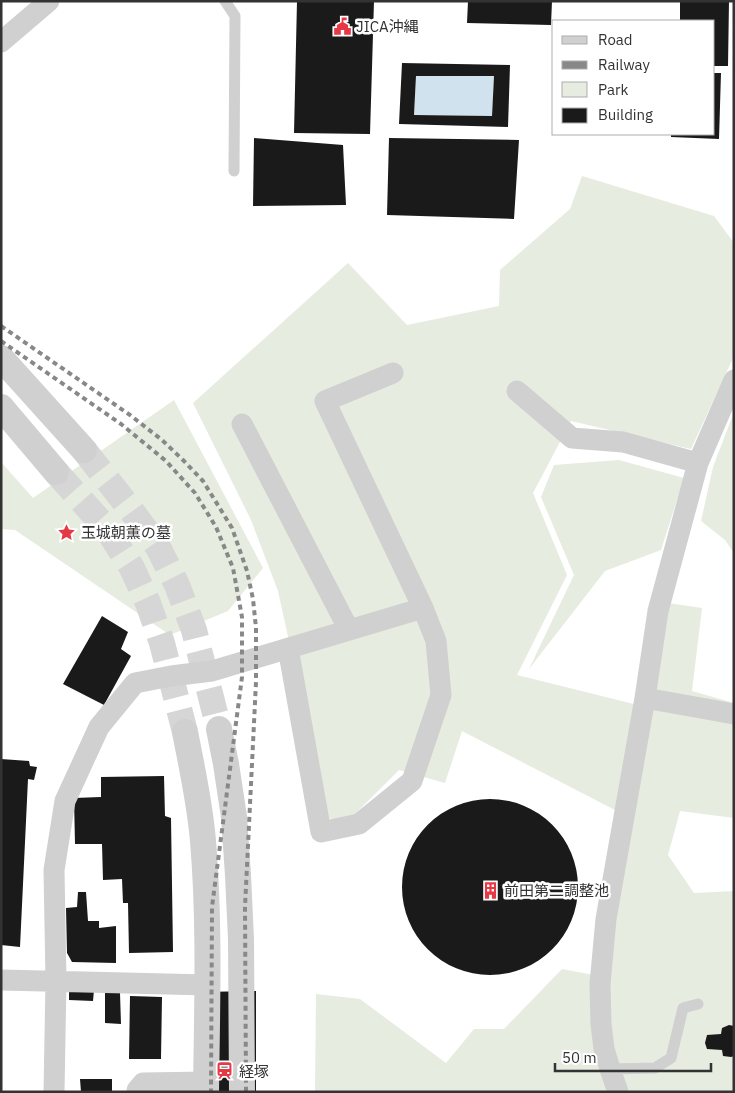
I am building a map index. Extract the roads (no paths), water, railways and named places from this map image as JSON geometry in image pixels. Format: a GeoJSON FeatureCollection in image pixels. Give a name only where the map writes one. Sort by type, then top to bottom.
{"type":"FeatureCollection","features":[{"type":"Feature","properties":{"kind":"street"},"geometry":{"type":"LineString","coordinates":[[1,42],[49,1]]}},
{"type":"Feature","properties":{"kind":"street"},"geometry":{"type":"LineString","coordinates":[[1,358],[84,450]]}},
{"type":"Feature","properties":{"kind":"street"},"geometry":{"type":"LineString","coordinates":[[288,648],[321,832],[359,824],[412,781],[440,695],[436,641],[325,401],[393,373]]}},
{"type":"Feature","properties":{"kind":"street"},"geometry":{"type":"LineString","coordinates":[[618,1092],[604,1049],[601,1024],[600,984],[605,928],[645,698],[658,611],[698,463],[734,380]]}},
{"type":"Feature","properties":{"kind":"street"},"geometry":{"type":"LineString","coordinates":[[517,391],[572,438],[622,442],[698,463]]}},
{"type":"Feature","properties":{"kind":"street"},"geometry":{"type":"LineString","coordinates":[[1,406],[56,472]]}},
{"type":"Feature","properties":{"kind":"street"},"geometry":{"type":"LineString","coordinates":[[242,424],[349,630]]}},
{"type":"Feature","properties":{"kind":"street"},"geometry":{"type":"LineString","coordinates":[[54,1092],[56,981],[54,870],[65,801],[99,727],[135,683],[212,671],[422,608]]}},
{"type":"Feature","properties":{"kind":"street"},"geometry":{"type":"LineString","coordinates":[[645,698],[734,714]]}},
{"type":"Feature","properties":{"kind":"street"},"geometry":{"type":"LineString","coordinates":[[219,729],[234,817],[238,875],[241,939],[242,1092]]}},
{"type":"Feature","properties":{"kind":"street"},"geometry":{"type":"LineString","coordinates":[[137,1092],[143,1083],[206,1087],[208,986],[203,839],[185,732]]}},
{"type":"Feature","properties":{"kind":"street"},"geometry":{"type":"LineString","coordinates":[[1,980],[208,986]]}},
{"type":"Feature","properties":{"kind":"lane"},"geometry":{"type":"LineString","coordinates":[[226,1],[235,16],[234,171]]}},
{"type":"Feature","properties":{"kind":"lane"},"geometry":{"type":"LineString","coordinates":[[610,1069],[655,1068],[671,1058],[683,1008],[698,1004]]}},
{"type":"Feature","properties":{"kind":"water"},"geometry":{"type":"Polygon","coordinates":[[[416,76],[494,76],[492,116],[414,115],[416,76]]]}},
{"type":"Feature","properties":{"kind":"tunnel"},"geometry":{"type":"LineString","coordinates":[[84,450],[158,547],[177,585],[194,630],[219,729]]}},
{"type":"Feature","properties":{"kind":"tunnel"},"geometry":{"type":"LineString","coordinates":[[56,472],[107,529],[132,568],[148,603],[162,643],[185,732]]}},
{"type":"Feature","properties":{"kind":"railway"},"geometry":{"type":"LineString","coordinates":[[1,326],[130,415],[162,440],[183,460],[203,481],[232,528],[247,571],[253,599],[256,628],[256,682],[245,907],[246,1092]]}},
{"type":"Feature","properties":{"kind":"railway"},"geometry":{"type":"LineString","coordinates":[[1,341],[121,424],[166,461],[195,493],[216,527],[233,568],[242,617],[242,677],[212,907],[211,1092]]}},
{"type":"Feature","properties":{"kind":"place","name":"JICA沖縄"},"geometry":{"type":"Point","coordinates":[342,26]}},
{"type":"Feature","properties":{"kind":"place","name":"玉城朝薫の墓"},"geometry":{"type":"Point","coordinates":[67,532]}},
{"type":"Feature","properties":{"kind":"place","name":"前田第二調整池"},"geometry":{"type":"Point","coordinates":[490,890]}},
{"type":"Feature","properties":{"kind":"place","name":"経塚"},"geometry":{"type":"Point","coordinates":[225,1071]}}]}
